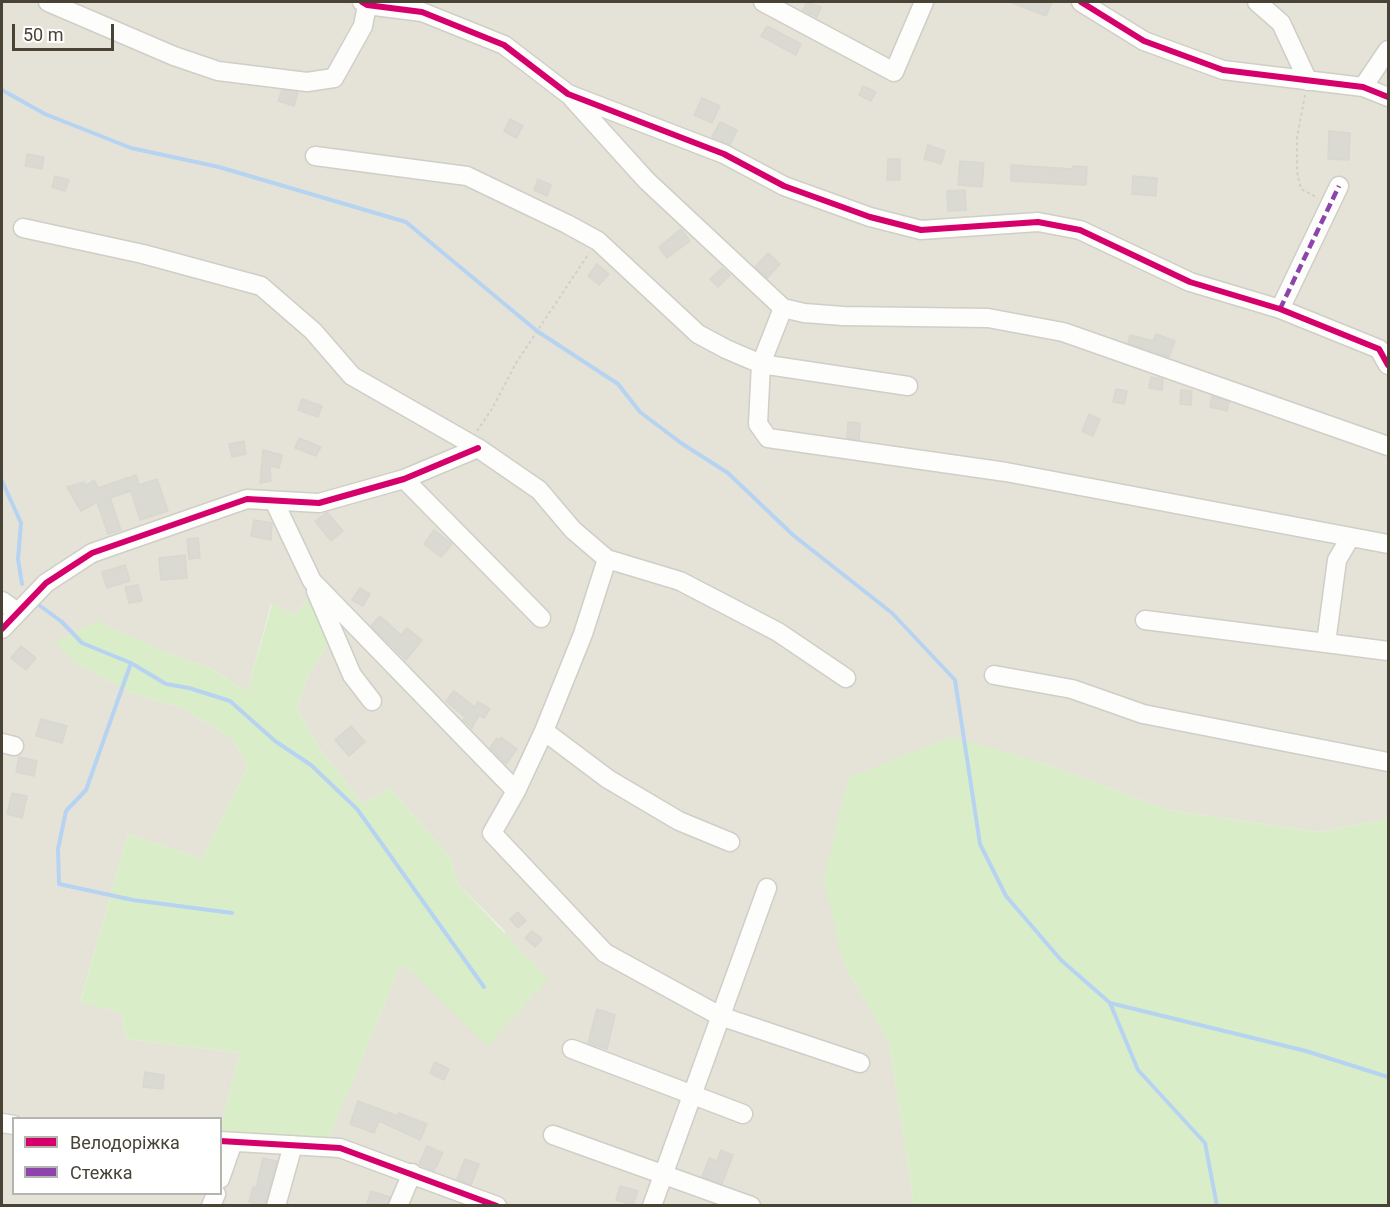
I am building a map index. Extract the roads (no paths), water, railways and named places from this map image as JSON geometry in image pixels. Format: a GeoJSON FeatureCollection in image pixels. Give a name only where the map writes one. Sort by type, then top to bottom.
{"type":"FeatureCollection","features":[{"type":"Feature","properties":{"kind":"street"},"geometry":{"type":"LineString","coordinates":[[48,2],[174,56],[218,71],[307,82],[334,78],[363,26],[364,4],[397,6],[422,12],[504,45],[568,94],[646,180],[783,308],[804,313],[843,316],[988,318],[1063,332],[1389,446]]}},
{"type":"Feature","properties":{"kind":"street"},"geometry":{"type":"LineString","coordinates":[[763,2],[894,72],[924,2]]}},
{"type":"Feature","properties":{"kind":"street"},"geometry":{"type":"LineString","coordinates":[[1081,2],[1144,41],[1223,70],[1363,87],[1389,97]]}},
{"type":"Feature","properties":{"kind":"street"},"geometry":{"type":"LineString","coordinates":[[1257,2],[1281,23],[1308,81]]}},
{"type":"Feature","properties":{"kind":"street"},"geometry":{"type":"LineString","coordinates":[[1363,87],[1389,50]]}},
{"type":"Feature","properties":{"kind":"street"},"geometry":{"type":"LineString","coordinates":[[568,94],[724,154],[784,186],[870,217],[921,230],[1038,222],[1080,230],[1190,282],[1280,309],[1379,349],[1389,365]]}},
{"type":"Feature","properties":{"kind":"street"},"geometry":{"type":"LineString","coordinates":[[315,156],[467,177],[558,219],[598,241],[698,334],[761,363],[908,386]]}},
{"type":"Feature","properties":{"kind":"street"},"geometry":{"type":"LineString","coordinates":[[1280,309],[1339,186]]}},
{"type":"Feature","properties":{"kind":"street"},"geometry":{"type":"LineString","coordinates":[[23,228],[154,256],[261,286],[313,331],[352,376],[474,445],[539,490],[573,530],[607,559],[680,581],[777,632],[846,678]]}},
{"type":"Feature","properties":{"kind":"street"},"geometry":{"type":"LineString","coordinates":[[783,308],[761,363],[758,424],[768,438],[1006,472],[1389,544]]}},
{"type":"Feature","properties":{"kind":"street"},"geometry":{"type":"LineString","coordinates":[[2,629],[9,606],[92,553],[247,499],[319,503],[404,479],[474,445]]}},
{"type":"Feature","properties":{"kind":"street"},"geometry":{"type":"LineString","coordinates":[[404,479],[434,506],[541,618]]}},
{"type":"Feature","properties":{"kind":"street"},"geometry":{"type":"LineString","coordinates":[[274,501],[312,581],[352,675],[372,701]]}},
{"type":"Feature","properties":{"kind":"street"},"geometry":{"type":"LineString","coordinates":[[1326,643],[1336,560],[1350,538]]}},
{"type":"Feature","properties":{"kind":"street"},"geometry":{"type":"LineString","coordinates":[[607,559],[583,634],[544,731],[516,792],[492,833],[605,953],[720,1016],[860,1063]]}},
{"type":"Feature","properties":{"kind":"street"},"geometry":{"type":"LineString","coordinates":[[312,581],[516,792]]}},
{"type":"Feature","properties":{"kind":"street"},"geometry":{"type":"LineString","coordinates":[[1145,620],[1389,651]]}},
{"type":"Feature","properties":{"kind":"street"},"geometry":{"type":"LineString","coordinates":[[994,675],[1072,689],[1143,714],[1389,762]]}},
{"type":"Feature","properties":{"kind":"street"},"geometry":{"type":"LineString","coordinates":[[544,731],[608,779],[679,821],[730,842]]}},
{"type":"Feature","properties":{"kind":"street"},"geometry":{"type":"LineString","coordinates":[[652,1206],[767,888]]}},
{"type":"Feature","properties":{"kind":"street"},"geometry":{"type":"LineString","coordinates":[[572,1049],[743,1114]]}},
{"type":"Feature","properties":{"kind":"street"},"geometry":{"type":"LineString","coordinates":[[553,1136],[751,1206]]}},
{"type":"Feature","properties":{"kind":"street"},"geometry":{"type":"LineString","coordinates":[[222,1168],[227,1142],[340,1148],[498,1206]]}},
{"type":"Feature","properties":{"kind":"street"},"geometry":{"type":"LineString","coordinates":[[276,1206],[293,1145]]}},
{"type":"Feature","properties":{"kind":"street"},"geometry":{"type":"LineString","coordinates":[[398,1206],[412,1173]]}},
{"type":"Feature","properties":{"kind":"waterway"},"geometry":{"type":"LineString","coordinates":[[2,90],[45,114],[131,148],[219,167],[406,222],[537,331],[618,384],[640,412],[681,443],[728,473],[793,535],[892,613],[955,680],[980,844],[1006,896],[1061,960],[1110,1003],[1306,1051],[1388,1077]]}},
{"type":"Feature","properties":{"kind":"waterway"},"geometry":{"type":"LineString","coordinates":[[2,481],[21,523],[18,559],[22,584]]}},
{"type":"Feature","properties":{"kind":"waterway"},"geometry":{"type":"LineString","coordinates":[[39,605],[62,622],[82,643],[131,663],[166,684],[189,688],[230,701],[275,741],[311,765],[357,809],[484,987]]}},
{"type":"Feature","properties":{"kind":"waterway"},"geometry":{"type":"LineString","coordinates":[[131,663],[86,790],[66,811],[58,849],[59,884],[133,900],[232,913]]}},
{"type":"Feature","properties":{"kind":"waterway"},"geometry":{"type":"LineString","coordinates":[[1110,1003],[1138,1070],[1205,1143],[1217,1206]]}}]}
